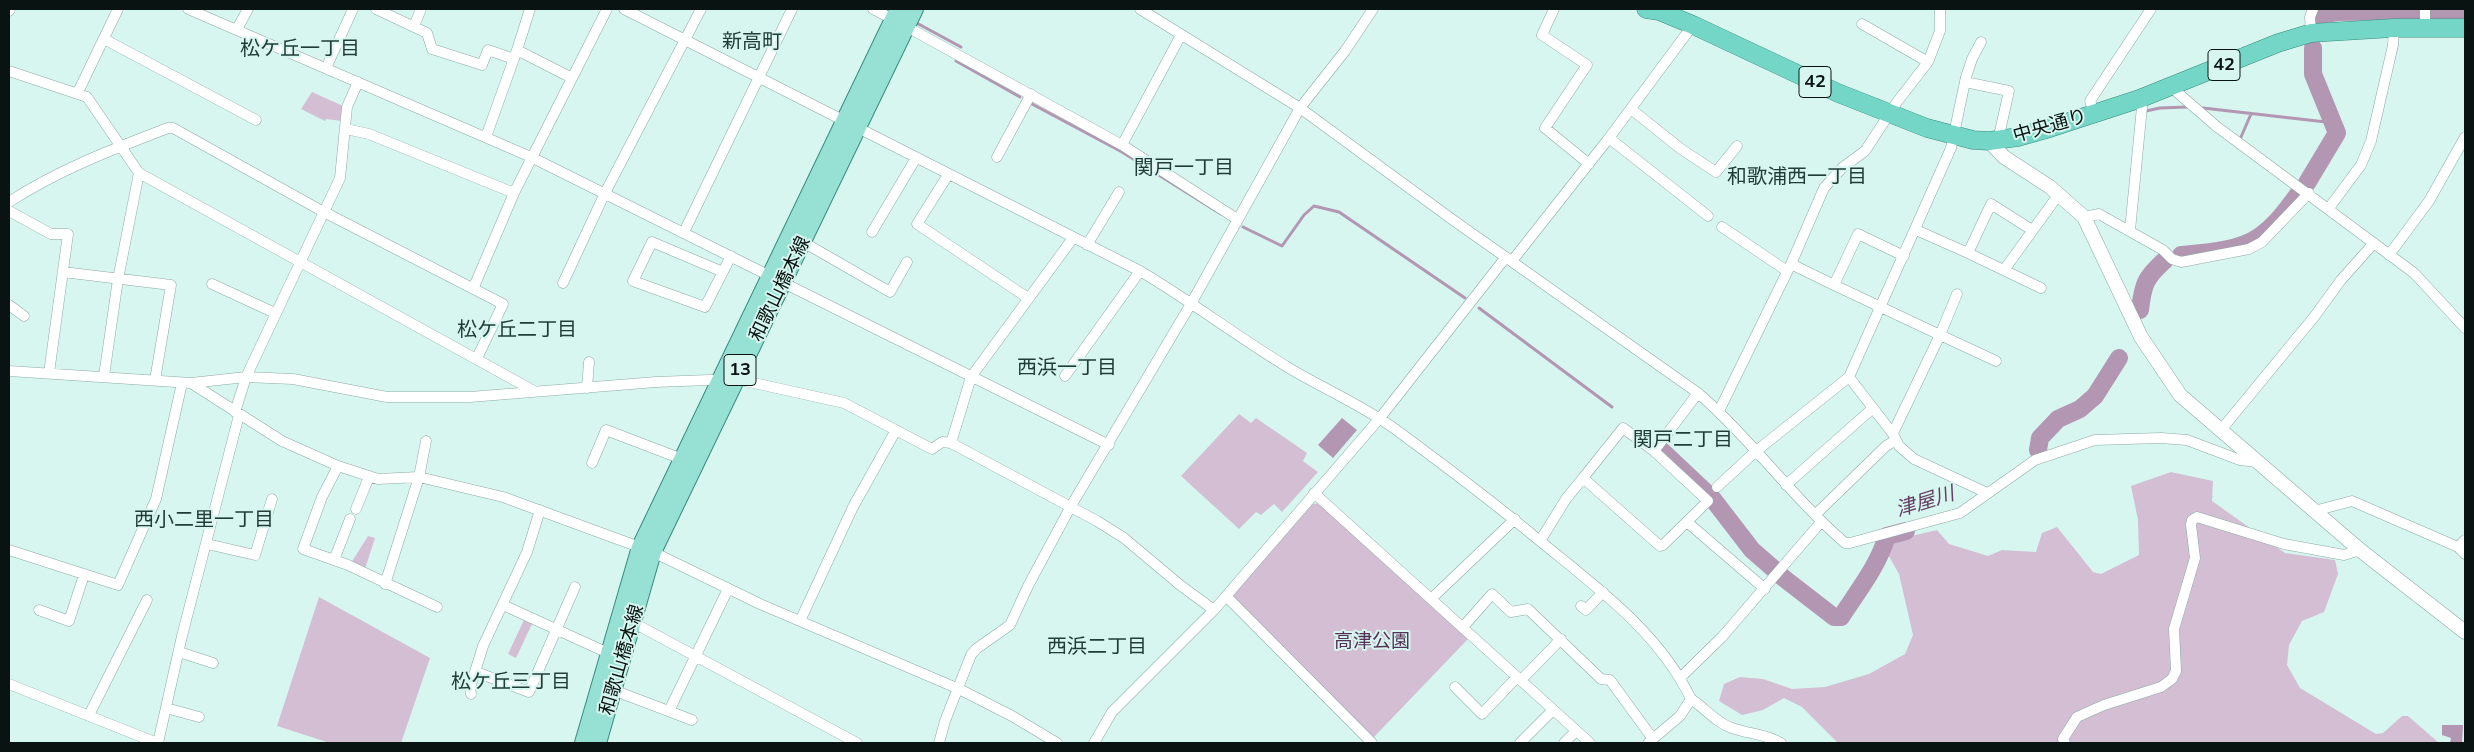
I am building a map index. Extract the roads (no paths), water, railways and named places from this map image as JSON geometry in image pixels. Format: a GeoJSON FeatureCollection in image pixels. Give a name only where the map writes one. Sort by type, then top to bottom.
{"type":"FeatureCollection","features":[{"type":"Feature","properties":{"kind":"highway","name":"中央通り"},"geometry":{"type":"LineString","coordinates":[[1646,9],[1659,11],[1693,25],[1838,93],[1889,113],[1955,136],[1994,140],[2050,128],[2139,99],[2278,43],[2311,33],[2394,28],[2425,18],[2465,28]]}},
{"type":"Feature","properties":{"kind":"main road","name":"和歌山橋本線"},"geometry":{"type":"LineString","coordinates":[[598,743],[632,622],[646,550],[736,379],[776,279],[899,18],[915,9]]}},
{"type":"Feature","properties":{"kind":"main road","name":"和歌山橋本線"},"geometry":{"type":"LineString","coordinates":[[582,743],[608,653],[682,458],[718,381],[776,279],[803,242],[850,125]]}},
{"type":"Feature","properties":{"kind":"street"},"geometry":{"type":"LineString","coordinates":[[78,92],[118,9]]}},
{"type":"Feature","properties":{"kind":"street"},"geometry":{"type":"LineString","coordinates":[[188,9],[531,157],[1109,445]]}},
{"type":"Feature","properties":{"kind":"street"},"geometry":{"type":"LineString","coordinates":[[238,29],[248,9]]}},
{"type":"Feature","properties":{"kind":"street"},"geometry":{"type":"LineString","coordinates":[[326,68],[353,9]]}},
{"type":"Feature","properties":{"kind":"street"},"geometry":{"type":"LineString","coordinates":[[376,9],[427,33],[432,48],[482,65],[488,50],[516,55],[572,78]]}},
{"type":"Feature","properties":{"kind":"street"},"geometry":{"type":"LineString","coordinates":[[414,26],[422,9]]}},
{"type":"Feature","properties":{"kind":"street"},"geometry":{"type":"LineString","coordinates":[[486,137],[516,55],[530,9]]}},
{"type":"Feature","properties":{"kind":"street"},"geometry":{"type":"LineString","coordinates":[[473,289],[514,192],[607,9]]}},
{"type":"Feature","properties":{"kind":"street"},"geometry":{"type":"LineString","coordinates":[[624,9],[948,175],[1140,270],[1192,302],[1289,368],[1380,418],[1515,519],[1633,620],[1680,678],[1690,699],[1708,710],[1720,722],[1732,728],[1756,733],[1781,743]]}},
{"type":"Feature","properties":{"kind":"street"},"geometry":{"type":"LineString","coordinates":[[563,283],[605,193],[700,9]]}},
{"type":"Feature","properties":{"kind":"street"},"geometry":{"type":"LineString","coordinates":[[684,232],[792,9]]}},
{"type":"Feature","properties":{"kind":"street"},"geometry":{"type":"LineString","coordinates":[[873,9],[899,18],[1122,144],[1237,219]]}},
{"type":"Feature","properties":{"kind":"street"},"geometry":{"type":"LineString","coordinates":[[939,743],[945,721],[976,649],[1010,625],[1028,586],[1071,506],[1109,445],[1192,302],[1300,108],[1344,51],[1373,9]]}},
{"type":"Feature","properties":{"kind":"street"},"geometry":{"type":"LineString","coordinates":[[1554,9],[1542,35],[1587,64],[1545,128],[1589,164]]}},
{"type":"Feature","properties":{"kind":"street"},"geometry":{"type":"LineString","coordinates":[[1719,411],[1789,268],[1824,188],[1842,168],[1865,151],[1889,113],[1928,62],[1940,32],[1940,9]]}},
{"type":"Feature","properties":{"kind":"street"},"geometry":{"type":"LineString","coordinates":[[2094,113],[2090,101],[2151,9]]}},
{"type":"Feature","properties":{"kind":"street"},"geometry":{"type":"LineString","coordinates":[[2311,33],[2310,17],[2313,9]]}},
{"type":"Feature","properties":{"kind":"street"},"geometry":{"type":"LineString","coordinates":[[1145,10],[1181,36],[1300,108],[1698,393],[1719,411],[1818,519],[1845,543],[1850,544],[1960,512],[2035,460],[2095,440],[2161,438],[2187,440],[2240,460],[2257,462]]}},
{"type":"Feature","properties":{"kind":"street"},"geometry":{"type":"LineString","coordinates":[[1862,24],[1928,62]]}},
{"type":"Feature","properties":{"kind":"street"},"geometry":{"type":"LineString","coordinates":[[1094,743],[1112,712],[1214,610],[1380,418],[1589,164],[1693,25]]}},
{"type":"Feature","properties":{"kind":"street"},"geometry":{"type":"LineString","coordinates":[[2329,208],[2361,165],[2371,142],[2393,45],[2394,28]]}},
{"type":"Feature","properties":{"kind":"street"},"geometry":{"type":"LineString","coordinates":[[1122,144],[1181,36]]}},
{"type":"Feature","properties":{"kind":"street"},"geometry":{"type":"LineString","coordinates":[[104,39],[256,120]]}},
{"type":"Feature","properties":{"kind":"street"},"geometry":{"type":"LineString","coordinates":[[1717,487],[1756,452],[1849,377],[1916,230],[1955,136],[1972,59],[1981,42]]}},
{"type":"Feature","properties":{"kind":"street"},"geometry":{"type":"LineString","coordinates":[[9,71],[78,92],[87,97],[139,173],[534,391]]}},
{"type":"Feature","properties":{"kind":"street"},"geometry":{"type":"LineString","coordinates":[[9,684],[158,743],[178,652],[207,544],[246,377],[322,211],[340,178],[347,107],[358,82]]}},
{"type":"Feature","properties":{"kind":"street"},"geometry":{"type":"LineString","coordinates":[[1966,82],[2009,91],[1994,140],[2004,157],[2059,194],[2084,217],[2141,337],[2180,395],[2360,550],[2465,632]]}},
{"type":"Feature","properties":{"kind":"street"},"geometry":{"type":"LineString","coordinates":[[2171,87],[2216,126],[2309,193],[2414,273],[2465,328]]}},
{"type":"Feature","properties":{"kind":"street"},"geometry":{"type":"LineString","coordinates":[[997,157],[1031,94]]}},
{"type":"Feature","properties":{"kind":"street"},"geometry":{"type":"LineString","coordinates":[[2130,230],[2142,107],[2139,99]]}},
{"type":"Feature","properties":{"kind":"street"},"geometry":{"type":"LineString","coordinates":[[1631,109],[1681,149],[1716,172],[1737,146]]}},
{"type":"Feature","properties":{"kind":"street"},"geometry":{"type":"LineString","coordinates":[[9,202],[41,182],[120,146],[168,128],[173,128],[322,211],[503,304],[477,358]]}},
{"type":"Feature","properties":{"kind":"street"},"geometry":{"type":"LineString","coordinates":[[346,129],[369,134],[514,192]]}},
{"type":"Feature","properties":{"kind":"street"},"geometry":{"type":"LineString","coordinates":[[2390,255],[2429,201],[2465,137]]}},
{"type":"Feature","properties":{"kind":"street"},"geometry":{"type":"LineString","coordinates":[[1609,138],[1708,216]]}},
{"type":"Feature","properties":{"kind":"street"},"geometry":{"type":"LineString","coordinates":[[872,232],[916,158]]}},
{"type":"Feature","properties":{"kind":"street"},"geometry":{"type":"LineString","coordinates":[[104,376],[118,279],[139,173]]}},
{"type":"Feature","properties":{"kind":"street"},"geometry":{"type":"LineString","coordinates":[[948,175],[917,224],[1028,298]]}},
{"type":"Feature","properties":{"kind":"street"},"geometry":{"type":"LineString","coordinates":[[1087,245],[1120,192]]}},
{"type":"Feature","properties":{"kind":"street"},"geometry":{"type":"LineString","coordinates":[[2084,217],[2099,214],[2163,250],[2172,259],[2181,262],[2249,249],[2262,242],[2309,193]]}},
{"type":"Feature","properties":{"kind":"street"},"geometry":{"type":"LineString","coordinates":[[2004,270],[2059,194]]}},
{"type":"Feature","properties":{"kind":"street"},"geometry":{"type":"LineString","coordinates":[[1968,253],[1991,204],[2032,230]]}},
{"type":"Feature","properties":{"kind":"street"},"geometry":{"type":"LineString","coordinates":[[9,211],[51,234],[68,234],[49,373]]}},
{"type":"Feature","properties":{"kind":"street"},"geometry":{"type":"LineString","coordinates":[[1722,227],[1789,268],[1834,285],[1996,361]]}},
{"type":"Feature","properties":{"kind":"street"},"geometry":{"type":"LineString","coordinates":[[1916,230],[2041,288]]}},
{"type":"Feature","properties":{"kind":"street"},"geometry":{"type":"LineString","coordinates":[[1834,285],[1858,234],[1904,256]]}},
{"type":"Feature","properties":{"kind":"street"},"geometry":{"type":"LineString","coordinates":[[951,443],[970,377],[1073,238]]}},
{"type":"Feature","properties":{"kind":"street"},"geometry":{"type":"LineString","coordinates":[[723,272],[652,242],[633,281],[705,307],[723,272],[731,256]]}},
{"type":"Feature","properties":{"kind":"street"},"geometry":{"type":"LineString","coordinates":[[803,242],[890,292],[907,262]]}},
{"type":"Feature","properties":{"kind":"street"},"geometry":{"type":"LineString","coordinates":[[2221,430],[2314,317],[2341,280],[2374,243]]}},
{"type":"Feature","properties":{"kind":"street"},"geometry":{"type":"LineString","coordinates":[[1065,376],[1140,270]]}},
{"type":"Feature","properties":{"kind":"street"},"geometry":{"type":"LineString","coordinates":[[63,272],[171,285],[155,380]]}},
{"type":"Feature","properties":{"kind":"street"},"geometry":{"type":"LineString","coordinates":[[212,284],[275,313]]}},
{"type":"Feature","properties":{"kind":"street"},"geometry":{"type":"LineString","coordinates":[[1680,678],[1722,637],[1765,588],[1818,519],[1895,436],[1957,294]]}},
{"type":"Feature","properties":{"kind":"street"},"geometry":{"type":"LineString","coordinates":[[9,305],[24,316]]}},
{"type":"Feature","properties":{"kind":"street"},"geometry":{"type":"LineString","coordinates":[[587,388],[589,362]]}},
{"type":"Feature","properties":{"kind":"street"},"geometry":{"type":"LineString","coordinates":[[9,371],[186,383],[246,377],[293,379],[387,397],[470,397],[656,382],[736,379],[844,404],[932,449],[942,442],[951,443],[1071,506],[1124,538],[1180,585],[1214,610]]}},
{"type":"Feature","properties":{"kind":"street"},"geometry":{"type":"LineString","coordinates":[[1849,377],[1895,436],[1899,446],[1914,459],[1987,493]]}},
{"type":"Feature","properties":{"kind":"street"},"geometry":{"type":"LineString","coordinates":[[186,383],[282,441],[338,466],[370,477],[419,477],[503,497],[646,550],[800,621],[959,689],[1012,716],[1057,743]]}},
{"type":"Feature","properties":{"kind":"street"},"geometry":{"type":"LineString","coordinates":[[9,550],[118,585],[156,499],[186,383]]}},
{"type":"Feature","properties":{"kind":"street"},"geometry":{"type":"LineString","coordinates":[[1654,451],[1698,393]]}},
{"type":"Feature","properties":{"kind":"street"},"geometry":{"type":"LineString","coordinates":[[1786,485],[1873,408]]}},
{"type":"Feature","properties":{"kind":"street"},"geometry":{"type":"LineString","coordinates":[[1540,541],[1566,499],[1623,428],[1654,451],[1708,501],[1660,546],[1583,478]]}},
{"type":"Feature","properties":{"kind":"street"},"geometry":{"type":"LineString","coordinates":[[592,463],[606,430],[682,458]]}},
{"type":"Feature","properties":{"kind":"street"},"geometry":{"type":"LineString","coordinates":[[800,621],[853,506],[896,430]]}},
{"type":"Feature","properties":{"kind":"street"},"geometry":{"type":"LineString","coordinates":[[385,584],[419,477],[426,441]]}},
{"type":"Feature","properties":{"kind":"street"},"geometry":{"type":"LineString","coordinates":[[338,466],[322,497],[303,548],[437,606]]}},
{"type":"Feature","properties":{"kind":"street"},"geometry":{"type":"LineString","coordinates":[[356,509],[370,477]]}},
{"type":"Feature","properties":{"kind":"street"},"geometry":{"type":"LineString","coordinates":[[1314,493],[1590,743]]}},
{"type":"Feature","properties":{"kind":"street"},"geometry":{"type":"LineString","coordinates":[[207,544],[255,555],[272,500]]}},
{"type":"Feature","properties":{"kind":"street"},"geometry":{"type":"LineString","coordinates":[[2314,511],[2352,501],[2463,547]]}},
{"type":"Feature","properties":{"kind":"street"},"geometry":{"type":"LineString","coordinates":[[471,694],[470,688],[483,646],[527,552],[540,510]]}},
{"type":"Feature","properties":{"kind":"street"},"geometry":{"type":"LineString","coordinates":[[2065,743],[2063,739],[2077,717],[2104,705],[2161,687],[2172,679],[2176,671],[2174,629],[2195,558],[2192,520],[2197,517],[2284,544],[2310,549],[2344,555],[2360,550]]}},
{"type":"Feature","properties":{"kind":"street"},"geometry":{"type":"LineString","coordinates":[[334,560],[350,519]]}},
{"type":"Feature","properties":{"kind":"street"},"geometry":{"type":"LineString","coordinates":[[1431,599],[1515,519]]}},
{"type":"Feature","properties":{"kind":"street"},"geometry":{"type":"LineString","coordinates":[[1687,522],[1765,588]]}},
{"type":"Feature","properties":{"kind":"street"},"geometry":{"type":"LineString","coordinates":[[39,610],[69,621],[84,575]]}},
{"type":"Feature","properties":{"kind":"street"},"geometry":{"type":"LineString","coordinates":[[476,672],[529,692],[575,587]]}},
{"type":"Feature","properties":{"kind":"street"},"geometry":{"type":"LineString","coordinates":[[669,711],[728,589]]}},
{"type":"Feature","properties":{"kind":"street"},"geometry":{"type":"LineString","coordinates":[[1581,606],[1586,610],[1602,592]]}},
{"type":"Feature","properties":{"kind":"street"},"geometry":{"type":"LineString","coordinates":[[1463,627],[1492,594],[1511,612],[1528,609],[1601,679],[1610,680],[1650,741],[1680,716],[1690,699]]}},
{"type":"Feature","properties":{"kind":"street"},"geometry":{"type":"LineString","coordinates":[[1226,596],[1372,743]]}},
{"type":"Feature","properties":{"kind":"street"},"geometry":{"type":"LineString","coordinates":[[89,716],[147,600]]}},
{"type":"Feature","properties":{"kind":"street"},"geometry":{"type":"LineString","coordinates":[[503,605],[608,653]]}},
{"type":"Feature","properties":{"kind":"street"},"geometry":{"type":"LineString","coordinates":[[632,622],[856,743]]}},
{"type":"Feature","properties":{"kind":"street"},"geometry":{"type":"LineString","coordinates":[[1455,687],[1482,714],[1561,639]]}},
{"type":"Feature","properties":{"kind":"street"},"geometry":{"type":"LineString","coordinates":[[178,652],[212,663]]}},
{"type":"Feature","properties":{"kind":"street"},"geometry":{"type":"LineString","coordinates":[[613,690],[692,720]]}},
{"type":"Feature","properties":{"kind":"street"},"geometry":{"type":"LineString","coordinates":[[166,708],[199,716]]}},
{"type":"Feature","properties":{"kind":"street"},"geometry":{"type":"LineString","coordinates":[[1520,743],[1553,710]]}},
{"type":"Feature","properties":{"kind":"street"},"geometry":{"type":"LineString","coordinates":[[1564,743],[1576,731]]}},
{"type":"Feature","properties":{"kind":"waterway","name":"津屋川"},"geometry":{"type":"LineString","coordinates":[[2320,19],[2324,14],[2338,12],[2465,10]]}},
{"type":"Feature","properties":{"kind":"waterway"},"geometry":{"type":"LineString","coordinates":[[913,21],[961,47]]}},
{"type":"Feature","properties":{"kind":"waterway","name":"津屋川"},"geometry":{"type":"LineString","coordinates":[[2307,183],[2337,133],[2313,74],[2313,48]]}},
{"type":"Feature","properties":{"kind":"waterway"},"geometry":{"type":"LineString","coordinates":[[956,61],[1020,97]]}},
{"type":"Feature","properties":{"kind":"waterway"},"geometry":{"type":"LineString","coordinates":[[1032,104],[1122,152],[1221,214]]}},
{"type":"Feature","properties":{"kind":"waterway"},"geometry":{"type":"LineString","coordinates":[[2146,111],[2160,108],[2187,107]]}},
{"type":"Feature","properties":{"kind":"waterway"},"geometry":{"type":"LineString","coordinates":[[2203,108],[2326,122],[2331,115]]}},
{"type":"Feature","properties":{"kind":"waterway"},"geometry":{"type":"LineString","coordinates":[[2241,137],[2251,114]]}},
{"type":"Feature","properties":{"kind":"waterway","name":"津屋川"},"geometry":{"type":"LineString","coordinates":[[2181,255],[2222,250],[2252,241],[2266,232],[2276,222],[2299,193]]}},
{"type":"Feature","properties":{"kind":"waterway"},"geometry":{"type":"LineString","coordinates":[[1243,227],[1282,246],[1304,215],[1314,206],[1339,212],[1465,298]]}},
{"type":"Feature","properties":{"kind":"waterway","name":"津屋川"},"geometry":{"type":"LineString","coordinates":[[2140,310],[2146,282],[2165,260]]}},
{"type":"Feature","properties":{"kind":"waterway"},"geometry":{"type":"LineString","coordinates":[[1479,308],[1612,407]]}},
{"type":"Feature","properties":{"kind":"waterway","name":"津屋川"},"geometry":{"type":"LineString","coordinates":[[2038,450],[2040,438],[2058,419],[2080,409],[2095,396],[2119,358]]}},
{"type":"Feature","properties":{"kind":"waterway","name":"津屋川"},"geometry":{"type":"LineString","coordinates":[[1661,450],[1712,498],[1752,550],[1775,570]]}},
{"type":"Feature","properties":{"kind":"waterway","name":"津屋川"},"geometry":{"type":"LineString","coordinates":[[1781,576],[1834,617],[1841,617],[1873,568],[1887,536],[1906,531]]}},
{"type":"Feature","properties":{"kind":"district","name":"新高町"},"geometry":{"type":"Point","coordinates":[752,42]}},
{"type":"Feature","properties":{"kind":"district","name":"松ケ丘一丁目"},"geometry":{"type":"Point","coordinates":[300,49]}},
{"type":"Feature","properties":{"kind":"district","name":"関戸一丁目"},"geometry":{"type":"Point","coordinates":[1184,168]}},
{"type":"Feature","properties":{"kind":"district","name":"和歌浦西一丁目"},"geometry":{"type":"Point","coordinates":[1797,177]}},
{"type":"Feature","properties":{"kind":"district","name":"松ケ丘二丁目"},"geometry":{"type":"Point","coordinates":[517,330]}},
{"type":"Feature","properties":{"kind":"district","name":"西浜一丁目"},"geometry":{"type":"Point","coordinates":[1067,368]}},
{"type":"Feature","properties":{"kind":"district","name":"関戸二丁目"},"geometry":{"type":"Point","coordinates":[1683,440]}},
{"type":"Feature","properties":{"kind":"district","name":"西小二里一丁目"},"geometry":{"type":"Point","coordinates":[204,520]}},
{"type":"Feature","properties":{"kind":"district","name":"西浜二丁目"},"geometry":{"type":"Point","coordinates":[1097,647]}},
{"type":"Feature","properties":{"kind":"district","name":"松ケ丘三丁目"},"geometry":{"type":"Point","coordinates":[511,682]}},
{"type":"Feature","properties":{"kind":"park label","name":"高津公園"},"geometry":{"type":"Point","coordinates":[1372,641]}}]}
